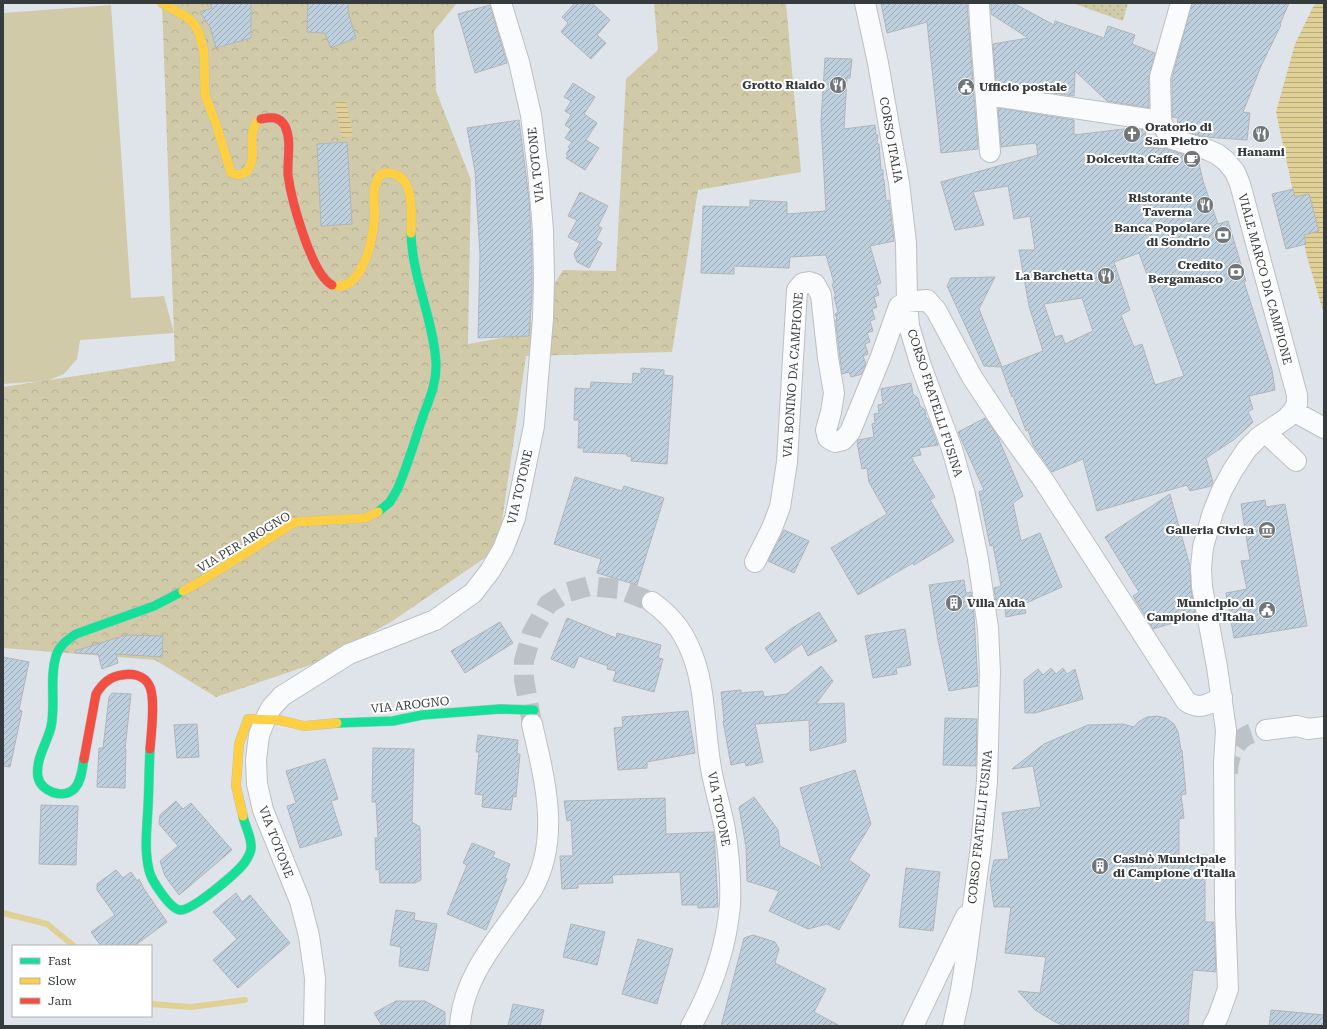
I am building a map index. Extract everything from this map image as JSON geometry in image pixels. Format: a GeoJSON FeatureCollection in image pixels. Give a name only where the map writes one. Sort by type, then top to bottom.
{"type":"FeatureCollection","features":[{"type":"Feature","properties":{"kind":"street","name":"VIA PER AROGNO"},"geometry":{"type":"LineString","coordinates":[[162,3],[187,17],[194,24],[199,33],[204,52],[205,95],[216,124],[231,173],[238,175],[243,174],[252,164],[252,132],[254,126],[260,120],[265,118],[277,118],[281,120],[286,128],[288,134],[288,172],[292,194],[311,256],[316,268],[325,281],[335,286],[347,285],[353,282],[359,274],[372,238],[376,214],[376,184],[378,177],[389,172],[399,177],[404,183],[410,196],[412,252],[435,349],[435,383],[398,488],[390,502],[379,511],[365,518],[295,522],[203,580],[161,602],[109,623],[76,634],[67,640],[61,646],[54,664],[51,725],[47,742],[38,766],[38,777],[41,784],[47,791],[54,794],[63,794],[71,791],[77,786],[80,779],[96,694],[99,687],[110,677],[118,675],[130,674],[144,679],[148,683],[151,690],[152,703],[147,819],[147,856],[149,872],[153,882],[172,906],[178,910],[186,910],[233,875],[246,861],[251,849],[250,838],[244,822],[236,786],[239,744],[248,719],[264,720]]}},
{"type":"Feature","properties":{"kind":"street","name":"VIA TOTONE"},"geometry":{"type":"LineString","coordinates":[[314,1026],[315,978],[309,936],[300,901],[263,810],[257,784],[256,760],[258,741],[264,720],[271,708],[282,696],[349,654],[435,620],[473,593],[490,571],[503,549],[515,518],[534,426],[543,318],[543,230],[531,115],[519,62],[501,3]]}},
{"type":"Feature","properties":{"kind":"street","name":"CORSO ITALIA"},"geometry":{"type":"LineString","coordinates":[[865,3],[878,62],[899,183],[906,243],[906,278]]}},
{"type":"Feature","properties":{"kind":"street"},"geometry":{"type":"LineString","coordinates":[[979,3],[990,152]]}},
{"type":"Feature","properties":{"kind":"street"},"geometry":{"type":"LineString","coordinates":[[986,95],[1161,121],[1160,77],[1181,3]]}},
{"type":"Feature","properties":{"kind":"street","name":"VIALE MARCO DA CAMPIONE"},"geometry":{"type":"LineString","coordinates":[[1161,121],[1172,139],[1217,154],[1226,161],[1235,172],[1240,184],[1297,395],[1297,404],[1294,411]]}},
{"type":"Feature","properties":{"kind":"street","name":"CORSO FRATELLI FUSINA"},"geometry":{"type":"LineString","coordinates":[[906,278],[909,326],[915,350],[952,449],[965,495],[978,559],[988,628],[990,702],[987,781],[966,958],[953,1026]]}},
{"type":"Feature","properties":{"kind":"street","name":"VIA BONINO DA CAMPIONE"},"geometry":{"type":"LineString","coordinates":[[755,562],[772,528],[780,507],[787,462],[797,290],[803,283],[809,282],[815,284],[821,295],[828,358],[834,393],[826,430],[828,438],[835,442],[843,440],[850,432],[880,360],[899,306],[907,302]]}},
{"type":"Feature","properties":{"kind":"street"},"geometry":{"type":"LineString","coordinates":[[907,302],[927,300],[936,310],[972,377],[1003,424],[1044,481],[1186,701],[1192,706],[1201,706],[1222,697]]}},
{"type":"Feature","properties":{"kind":"street"},"geometry":{"type":"LineString","coordinates":[[1212,1026],[1218,1017],[1228,990],[1225,911],[1224,762],[1226,730],[1222,697],[1202,587],[1201,568],[1203,547],[1213,512],[1232,470],[1247,449],[1259,437],[1287,418],[1294,411],[1324,428]]}},
{"type":"Feature","properties":{"kind":"street"},"geometry":{"type":"LineString","coordinates":[[1266,433],[1296,460]]}},
{"type":"Feature","properties":{"kind":"street","name":"VIA TOTONE"},"geometry":{"type":"LineString","coordinates":[[652,602],[665,612],[677,625],[696,662],[700,681],[710,763],[725,830],[730,865],[730,905],[725,941],[716,973],[691,1026]]}},
{"type":"Feature","properties":{"kind":"street","name":"VIA AROGNO"},"geometry":{"type":"LineString","coordinates":[[264,720],[279,720],[304,726],[341,722],[393,721],[422,715],[500,709],[533,717]]}},
{"type":"Feature","properties":{"kind":"street"},"geometry":{"type":"LineString","coordinates":[[460,1026],[460,1018],[466,993],[469,987],[492,946],[533,887],[542,863],[547,841],[547,802],[543,769],[533,717]]}},
{"type":"Feature","properties":{"kind":"street"},"geometry":{"type":"LineString","coordinates":[[1266,730],[1297,726],[1308,729],[1324,727]]}},
{"type":"Feature","properties":{"kind":"street"},"geometry":{"type":"LineString","coordinates":[[913,1026],[972,903]]}},
{"type":"Feature","properties":{"kind":"green space"},"geometry":{"type":"Polygon","coordinates":[[[162,3],[457,3],[434,31],[436,91],[471,180],[468,344],[524,334],[563,270],[616,271],[626,79],[658,50],[654,3],[786,3],[801,172],[698,190],[672,352],[526,356],[498,549],[391,622],[319,662],[216,697],[155,660],[3,648],[3,387],[175,361],[162,3]]]}},
{"type":"Feature","properties":{"kind":"green space"},"geometry":{"type":"Polygon","coordinates":[[[1072,3],[1128,3],[1123,21],[1072,3]]]}},
{"type":"Feature","properties":{"kind":"green space"},"geometry":{"type":"Polygon","coordinates":[[[111,5],[131,298],[164,296],[174,333],[80,340],[77,359],[64,374],[47,381],[3,384],[3,13],[111,5]]]}},
{"type":"Feature","properties":{"kind":"shaded area"},"geometry":{"type":"Polygon","coordinates":[[[1315,3],[1324,3],[1324,314],[1307,257],[1276,112],[1295,44],[1315,3]]]}},
{"type":"Feature","properties":{"kind":"shaded area"},"geometry":{"type":"Polygon","coordinates":[[[346,101],[353,136],[342,138],[335,103],[346,101]]]}},
{"type":"Feature","properties":{"kind":"building"},"geometry":{"type":"Polygon","coordinates":[[[210,3],[251,3],[251,38],[216,48],[210,27],[200,12],[212,8],[210,3]]]}},
{"type":"Feature","properties":{"kind":"building"},"geometry":{"type":"Polygon","coordinates":[[[308,3],[348,3],[348,12],[356,38],[331,48],[325,33],[307,32],[308,3]]]}},
{"type":"Feature","properties":{"kind":"building"},"geometry":{"type":"Polygon","coordinates":[[[575,3],[592,3],[610,20],[597,35],[606,43],[591,59],[561,32],[568,23],[562,17],[575,3]]]}},
{"type":"Feature","properties":{"kind":"building"},"geometry":{"type":"Polygon","coordinates":[[[881,3],[967,3],[978,149],[941,153],[927,22],[887,33],[881,3]]]}},
{"type":"Feature","properties":{"kind":"building"},"geometry":{"type":"Polygon","coordinates":[[[991,3],[1013,3],[1054,25],[1055,21],[1104,38],[1108,26],[1135,35],[1132,44],[1155,53],[1149,77],[1149,108],[1107,101],[1075,71],[1074,96],[996,85],[993,44],[1028,38],[991,14],[991,3]]]}},
{"type":"Feature","properties":{"kind":"building"},"geometry":{"type":"Polygon","coordinates":[[[1192,3],[1289,3],[1280,24],[1281,25],[1261,66],[1243,112],[1250,113],[1247,140],[1204,137],[1179,129],[1177,126],[1178,118],[1172,117],[1172,78],[1192,3]]]}},
{"type":"Feature","properties":{"kind":"building"},"geometry":{"type":"Polygon","coordinates":[[[490,5],[507,63],[475,73],[458,14],[490,5]]]}},
{"type":"Feature","properties":{"kind":"building"},"geometry":{"type":"Polygon","coordinates":[[[825,58],[852,59],[850,78],[847,78],[844,129],[875,125],[876,135],[878,135],[877,144],[879,144],[886,201],[889,200],[894,241],[870,246],[881,283],[876,285],[879,295],[874,297],[877,307],[872,309],[875,319],[870,321],[873,331],[867,333],[870,342],[865,344],[868,354],[863,356],[866,364],[862,374],[851,377],[849,372],[842,374],[836,325],[837,319],[835,314],[838,312],[834,297],[836,297],[832,284],[834,283],[826,255],[790,257],[789,268],[734,266],[734,274],[701,273],[703,206],[750,207],[750,200],[787,202],[787,214],[826,211],[821,121],[825,58]]]}},
{"type":"Feature","properties":{"kind":"building"},"geometry":{"type":"Polygon","coordinates":[[[573,83],[595,97],[584,114],[597,123],[586,140],[599,148],[585,170],[566,158],[568,155],[566,154],[570,148],[568,147],[572,142],[565,138],[571,129],[565,125],[571,115],[565,111],[571,101],[564,97],[573,83]]]}},
{"type":"Feature","properties":{"kind":"building"},"geometry":{"type":"Polygon","coordinates":[[[998,108],[1074,120],[1074,135],[1132,128],[1146,130],[1144,147],[1167,149],[1198,159],[1203,181],[1218,224],[1228,221],[1246,281],[1244,282],[1272,370],[1275,390],[1249,396],[1253,409],[1248,412],[1253,422],[1235,439],[1206,458],[1213,482],[1211,486],[1190,491],[1187,485],[1097,511],[1083,459],[1052,472],[1033,445],[1028,430],[1026,431],[1001,367],[984,366],[947,286],[951,278],[995,277],[979,309],[1002,367],[1043,351],[1029,306],[1019,250],[1035,250],[1030,216],[1014,219],[1008,186],[973,192],[984,225],[955,230],[941,182],[1038,155],[1036,143],[1001,147],[998,108]],[[1139,253],[1114,262],[1130,310],[1121,315],[1134,347],[1142,344],[1155,385],[1184,376],[1139,253]],[[1082,298],[1044,304],[1055,337],[1062,335],[1065,344],[1093,331],[1082,298]]]}},
{"type":"Feature","properties":{"kind":"building"},"geometry":{"type":"Polygon","coordinates":[[[519,120],[529,199],[532,253],[532,295],[529,336],[478,338],[480,255],[475,171],[467,128],[519,120]]]}},
{"type":"Feature","properties":{"kind":"building"},"geometry":{"type":"Polygon","coordinates":[[[347,142],[352,224],[321,226],[317,144],[347,142]]]}},
{"type":"Feature","properties":{"kind":"building"},"geometry":{"type":"Polygon","coordinates":[[[1293,189],[1295,197],[1309,194],[1319,231],[1304,235],[1306,244],[1286,249],[1272,194],[1293,189]]]}},
{"type":"Feature","properties":{"kind":"building"},"geometry":{"type":"Polygon","coordinates":[[[580,192],[608,206],[598,226],[602,228],[596,240],[602,243],[589,268],[577,262],[574,254],[580,243],[568,237],[577,220],[568,216],[580,192]]]}},
{"type":"Feature","properties":{"kind":"building"},"geometry":{"type":"Polygon","coordinates":[[[641,368],[664,370],[664,375],[673,376],[667,464],[631,461],[632,457],[627,456],[627,454],[583,452],[584,448],[578,448],[579,420],[574,420],[575,388],[590,389],[591,382],[632,384],[633,373],[641,374],[641,368]]]}},
{"type":"Feature","properties":{"kind":"building"},"geometry":{"type":"Polygon","coordinates":[[[911,383],[913,394],[918,398],[920,406],[925,410],[926,417],[938,445],[919,448],[921,455],[911,457],[935,497],[930,500],[954,541],[914,565],[913,563],[858,595],[831,548],[887,514],[869,482],[867,468],[862,469],[857,442],[858,440],[874,437],[872,424],[875,423],[874,414],[879,413],[878,405],[883,404],[881,389],[911,383]]]}},
{"type":"Feature","properties":{"kind":"building"},"geometry":{"type":"Polygon","coordinates":[[[985,418],[997,435],[1023,496],[1013,503],[1021,541],[1040,533],[1062,587],[1024,604],[1026,613],[1006,617],[1005,608],[997,609],[994,588],[1001,586],[993,545],[990,546],[979,492],[984,490],[958,432],[985,418]]]}},
{"type":"Feature","properties":{"kind":"building"},"geometry":{"type":"Polygon","coordinates":[[[575,477],[622,491],[624,486],[664,498],[637,585],[597,573],[601,559],[554,544],[575,477]]]}},
{"type":"Feature","properties":{"kind":"building"},"geometry":{"type":"Polygon","coordinates":[[[1170,494],[1190,566],[1191,589],[1196,616],[1153,629],[1133,596],[1139,592],[1105,537],[1170,494]]]}},
{"type":"Feature","properties":{"kind":"building"},"geometry":{"type":"Polygon","coordinates":[[[1265,500],[1266,507],[1285,504],[1307,626],[1234,638],[1226,593],[1247,589],[1241,561],[1250,560],[1241,504],[1265,500]]]}},
{"type":"Feature","properties":{"kind":"building"},"geometry":{"type":"Polygon","coordinates":[[[784,530],[809,541],[794,573],[768,561],[784,530]]]}},
{"type":"Feature","properties":{"kind":"building"},"geometry":{"type":"Polygon","coordinates":[[[964,580],[966,593],[971,592],[974,615],[978,686],[949,691],[938,640],[929,585],[964,580]]]}},
{"type":"Feature","properties":{"kind":"building"},"geometry":{"type":"Polygon","coordinates":[[[819,612],[837,641],[808,656],[802,644],[775,663],[765,648],[792,628],[819,612]]]}},
{"type":"Feature","properties":{"kind":"building"},"geometry":{"type":"Polygon","coordinates":[[[567,618],[616,638],[617,633],[661,645],[658,658],[663,659],[654,692],[613,681],[616,671],[607,669],[608,666],[579,656],[574,668],[551,659],[567,618]]]}},
{"type":"Feature","properties":{"kind":"building"},"geometry":{"type":"Polygon","coordinates":[[[500,622],[513,643],[465,673],[451,651],[500,622]]]}},
{"type":"Feature","properties":{"kind":"building"},"geometry":{"type":"Polygon","coordinates":[[[905,629],[911,665],[896,668],[897,674],[873,678],[865,636],[905,629]]]}},
{"type":"Feature","properties":{"kind":"building"},"geometry":{"type":"Polygon","coordinates":[[[126,635],[163,636],[162,657],[116,654],[118,663],[102,669],[98,654],[75,653],[75,651],[126,635]]]}},
{"type":"Feature","properties":{"kind":"building"},"geometry":{"type":"Polygon","coordinates":[[[3,657],[29,662],[19,710],[22,711],[10,767],[3,766],[3,657]]]}},
{"type":"Feature","properties":{"kind":"building"},"geometry":{"type":"Polygon","coordinates":[[[821,666],[833,681],[816,704],[844,703],[846,742],[810,751],[809,720],[755,724],[763,762],[746,766],[745,762],[731,765],[723,721],[721,692],[741,690],[741,693],[763,691],[764,697],[787,694],[821,666]]]}},
{"type":"Feature","properties":{"kind":"building"},"geometry":{"type":"Polygon","coordinates":[[[1051,668],[1056,674],[1063,668],[1067,674],[1075,669],[1083,699],[1035,713],[1025,713],[1024,680],[1038,669],[1043,675],[1051,668]]]}},
{"type":"Feature","properties":{"kind":"building"},"geometry":{"type":"Polygon","coordinates":[[[112,693],[131,694],[125,749],[125,788],[97,787],[99,748],[103,748],[109,697],[112,693]]]}},
{"type":"Feature","properties":{"kind":"building"},"geometry":{"type":"Polygon","coordinates":[[[688,711],[695,753],[647,762],[647,768],[618,770],[614,728],[623,727],[622,717],[688,711]]]}},
{"type":"Feature","properties":{"kind":"building","name":"Casinò Municipale di Campione d'Italia"},"geometry":{"type":"Polygon","coordinates":[[[1157,716],[1166,718],[1174,724],[1178,732],[1182,750],[1186,794],[1181,795],[1184,818],[1179,819],[1179,856],[1207,855],[1207,872],[1205,872],[1205,922],[1214,922],[1216,972],[1193,970],[1188,1026],[1065,1026],[1035,1010],[1018,991],[1040,993],[1046,957],[1005,953],[1011,907],[994,907],[990,879],[994,860],[1009,859],[1002,813],[1041,807],[1033,766],[1012,769],[1044,744],[1088,725],[1123,724],[1134,727],[1138,722],[1147,717],[1157,716]]]}},
{"type":"Feature","properties":{"kind":"building"},"geometry":{"type":"Polygon","coordinates":[[[945,718],[977,719],[976,766],[943,765],[945,718]]]}},
{"type":"Feature","properties":{"kind":"building"},"geometry":{"type":"Polygon","coordinates":[[[197,724],[199,757],[177,758],[174,725],[197,724]]]}},
{"type":"Feature","properties":{"kind":"building"},"geometry":{"type":"Polygon","coordinates":[[[478,735],[518,740],[517,754],[520,754],[516,797],[513,796],[511,810],[482,807],[483,795],[475,794],[479,752],[476,752],[478,735]]]}},
{"type":"Feature","properties":{"kind":"building"},"geometry":{"type":"Polygon","coordinates":[[[373,748],[414,749],[412,822],[420,827],[421,880],[415,883],[380,883],[379,869],[376,870],[375,838],[378,838],[376,802],[372,802],[373,748]]]}},
{"type":"Feature","properties":{"kind":"building"},"geometry":{"type":"Polygon","coordinates":[[[325,759],[338,799],[331,801],[342,835],[300,848],[287,806],[296,803],[286,771],[325,759]]]}},
{"type":"Feature","properties":{"kind":"building"},"geometry":{"type":"Polygon","coordinates":[[[855,770],[871,824],[849,860],[870,875],[839,930],[827,924],[808,929],[769,911],[779,891],[747,881],[746,847],[739,807],[754,797],[778,830],[780,846],[822,868],[800,788],[855,770]]]}},
{"type":"Feature","properties":{"kind":"building"},"geometry":{"type":"Polygon","coordinates":[[[665,798],[666,834],[714,832],[718,907],[698,908],[698,905],[682,905],[680,872],[612,875],[613,883],[578,884],[578,888],[562,889],[560,856],[573,856],[571,820],[567,821],[564,801],[665,798]]]}},
{"type":"Feature","properties":{"kind":"building"},"geometry":{"type":"Polygon","coordinates":[[[176,801],[183,809],[191,803],[232,850],[179,895],[165,876],[160,861],[178,846],[159,824],[160,815],[176,801]]]}},
{"type":"Feature","properties":{"kind":"building"},"geometry":{"type":"Polygon","coordinates":[[[41,805],[78,806],[76,865],[39,864],[41,805]]]}},
{"type":"Feature","properties":{"kind":"building"},"geometry":{"type":"Polygon","coordinates":[[[472,843],[495,852],[493,857],[510,864],[505,878],[507,879],[486,930],[447,914],[467,865],[463,863],[472,843]]]}},
{"type":"Feature","properties":{"kind":"building"},"geometry":{"type":"Polygon","coordinates":[[[906,868],[940,872],[933,931],[899,927],[906,868]]]}},
{"type":"Feature","properties":{"kind":"building"},"geometry":{"type":"Polygon","coordinates":[[[116,870],[123,878],[131,872],[137,881],[139,879],[144,889],[167,922],[135,945],[100,945],[91,932],[115,915],[97,890],[97,884],[116,870]]]}},
{"type":"Feature","properties":{"kind":"building"},"geometry":{"type":"Polygon","coordinates":[[[236,893],[242,902],[250,895],[290,943],[238,988],[213,960],[237,939],[213,912],[236,893]]]}},
{"type":"Feature","properties":{"kind":"building"},"geometry":{"type":"Polygon","coordinates":[[[396,910],[415,913],[414,920],[437,924],[428,971],[399,966],[401,947],[390,945],[396,910]]]}},
{"type":"Feature","properties":{"kind":"building"},"geometry":{"type":"Polygon","coordinates":[[[571,924],[605,932],[597,965],[563,957],[571,924]]]}},
{"type":"Feature","properties":{"kind":"building"},"geometry":{"type":"Polygon","coordinates":[[[753,935],[775,942],[779,949],[775,963],[826,989],[814,1012],[840,1026],[721,1026],[744,938],[753,935]]]}},
{"type":"Feature","properties":{"kind":"building"},"geometry":{"type":"Polygon","coordinates":[[[638,939],[673,949],[657,1004],[622,994],[638,939]]]}},
{"type":"Feature","properties":{"kind":"building"},"geometry":{"type":"Polygon","coordinates":[[[396,1001],[425,1001],[445,1012],[445,1026],[382,1026],[374,1013],[396,1001]]]}},
{"type":"Feature","properties":{"kind":"building"},"geometry":{"type":"Polygon","coordinates":[[[513,1004],[544,1010],[540,1026],[508,1026],[513,1004]]]}},
{"type":"Feature","properties":{"kind":"building"},"geometry":{"type":"Polygon","coordinates":[[[1271,1010],[1324,1015],[1324,1026],[1269,1026],[1271,1010]]]}},
{"type":"Feature","properties":{"kind":"waterway"},"geometry":{"type":"LineString","coordinates":[[3,913],[47,924],[73,945]]}},
{"type":"Feature","properties":{"kind":"waterway"},"geometry":{"type":"LineString","coordinates":[[152,1004],[191,1007],[245,1000]]}},
{"type":"Feature","properties":{"kind":"tunnel"},"geometry":{"type":"LineString","coordinates":[[532,724],[524,679],[524,661],[532,633],[548,604],[568,592],[589,586],[619,589],[652,602]]}},
{"type":"Feature","properties":{"kind":"tunnel"},"geometry":{"type":"LineString","coordinates":[[1228,774],[1229,762],[1236,745],[1244,737],[1266,730]]}},
{"type":"Feature","properties":{"kind":"traffic: fast"},"geometry":{"type":"LineString","coordinates":[[378,512],[390,502],[398,488],[430,396],[436,369],[431,329],[415,266],[411,233]]}},
{"type":"Feature","properties":{"kind":"traffic: fast"},"geometry":{"type":"LineString","coordinates":[[84,759],[79,781],[75,788],[70,792],[59,794],[54,793],[44,787],[40,782],[38,777],[38,764],[51,727],[53,709],[53,674],[56,656],[59,649],[76,634],[154,606],[183,591]]}},
{"type":"Feature","properties":{"kind":"traffic: fast"},"geometry":{"type":"LineString","coordinates":[[337,723],[393,721],[422,715],[500,709],[534,710]]}},
{"type":"Feature","properties":{"kind":"traffic: fast"},"geometry":{"type":"LineString","coordinates":[[150,749],[146,839],[147,862],[150,875],[166,900],[171,905],[180,910],[186,909],[204,898],[245,862],[248,857],[251,844],[243,816]]}},
{"type":"Feature","properties":{"kind":"traffic: slow"},"geometry":{"type":"LineString","coordinates":[[162,3],[187,17],[194,24],[199,33],[204,52],[205,95],[216,124],[231,173],[238,175],[247,171],[251,165],[253,130],[261,119]]}},
{"type":"Feature","properties":{"kind":"traffic: slow"},"geometry":{"type":"LineString","coordinates":[[332,285],[342,286],[351,282],[358,275],[363,265],[373,231],[375,188],[378,178],[382,174],[389,173],[398,175],[408,188],[411,207],[411,233]]}},
{"type":"Feature","properties":{"kind":"traffic: slow"},"geometry":{"type":"LineString","coordinates":[[183,591],[295,522],[365,518],[378,512]]}},
{"type":"Feature","properties":{"kind":"traffic: slow"},"geometry":{"type":"LineString","coordinates":[[243,816],[236,786],[239,744],[248,719],[279,720],[304,726],[337,723]]}},
{"type":"Feature","properties":{"kind":"traffic: jam"},"geometry":{"type":"LineString","coordinates":[[261,119],[274,118],[280,120],[285,126],[289,144],[288,175],[293,200],[303,234],[317,266],[324,278],[332,285]]}},
{"type":"Feature","properties":{"kind":"traffic: jam"},"geometry":{"type":"LineString","coordinates":[[84,759],[96,694],[107,681],[122,675],[130,674],[141,677],[147,682],[151,690],[152,716],[150,749]]}},
{"type":"Feature","properties":{"kind":"place","name":"Grotto Rialdo"},"geometry":{"type":"Point","coordinates":[838,85]}},
{"type":"Feature","properties":{"kind":"place","name":"Ufficio postale"},"geometry":{"type":"Point","coordinates":[966,87]}},
{"type":"Feature","properties":{"kind":"place","name":"Oratorio di San Pietro"},"geometry":{"type":"Point","coordinates":[1132,134]}},
{"type":"Feature","properties":{"kind":"place","name":"Hanami"},"geometry":{"type":"Point","coordinates":[1261,134]}},
{"type":"Feature","properties":{"kind":"place","name":"Dolcevita Caffe"},"geometry":{"type":"Point","coordinates":[1192,159]}},
{"type":"Feature","properties":{"kind":"place","name":"Ristorante Taverna"},"geometry":{"type":"Point","coordinates":[1205,205]}},
{"type":"Feature","properties":{"kind":"place","name":"Banca Popolare di Sondrio"},"geometry":{"type":"Point","coordinates":[1223,235]}},
{"type":"Feature","properties":{"kind":"place","name":"Credito Bergamasco"},"geometry":{"type":"Point","coordinates":[1236,272]}},
{"type":"Feature","properties":{"kind":"place","name":"La Barchetta"},"geometry":{"type":"Point","coordinates":[1106,276]}},
{"type":"Feature","properties":{"kind":"place","name":"Galleria Civica"},"geometry":{"type":"Point","coordinates":[1267,530]}},
{"type":"Feature","properties":{"kind":"place","name":"Villa Alda"},"geometry":{"type":"Point","coordinates":[954,603]}},
{"type":"Feature","properties":{"kind":"place","name":"Municipio di Campione d'Italia"},"geometry":{"type":"Point","coordinates":[1267,610]}},
{"type":"Feature","properties":{"kind":"place","name":"Casinò Municipale di Campione d'Italia"},"geometry":{"type":"Point","coordinates":[1100,866]}}]}
